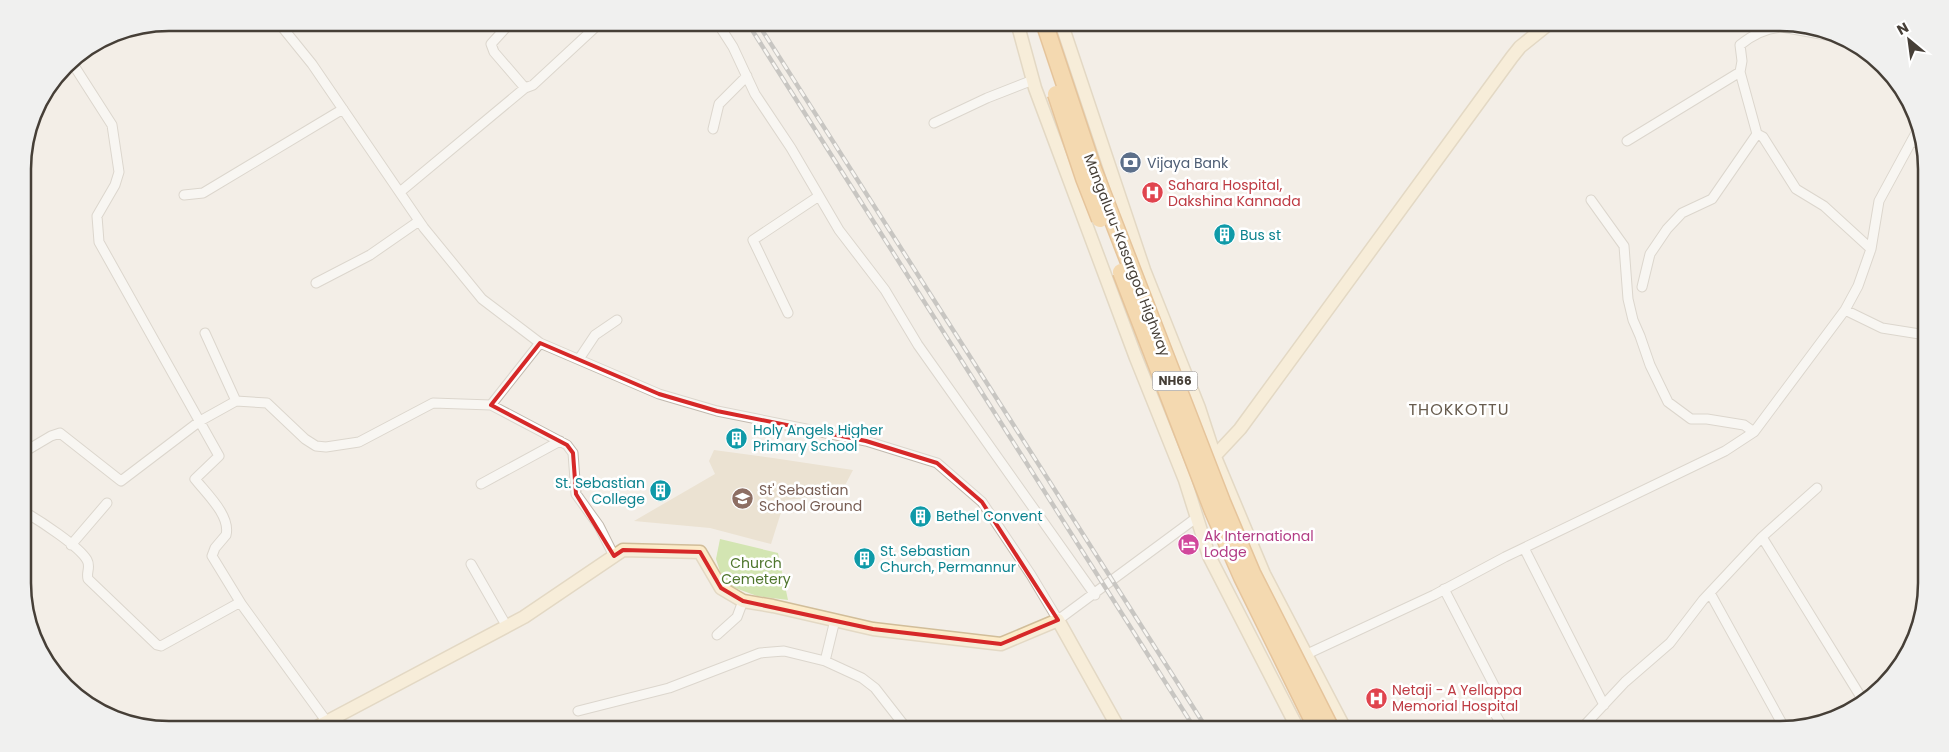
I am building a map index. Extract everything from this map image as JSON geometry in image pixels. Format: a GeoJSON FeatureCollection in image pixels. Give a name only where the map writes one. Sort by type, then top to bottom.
{"type":"FeatureCollection","features":[{"type":"Feature","properties":{"kind":"highway","name":"Mangaluru-Kasargod Highway"},"geometry":{"type":"LineString","coordinates":[[1035,31],[1084,178],[1190,455],[1242,577],[1313,720]]}},
{"type":"Feature","properties":{"kind":"highway","name":"Mangaluru-Kasargod Highway"},"geometry":{"type":"LineString","coordinates":[[1047,31],[1093,169],[1222,502],[1252,573],[1327,720]]}},
{"type":"Feature","properties":{"kind":"street"},"geometry":{"type":"LineString","coordinates":[[285,31],[312,64],[419,221],[482,299],[540,343],[659,394],[717,411],[866,441],[937,463],[982,502],[1032,575],[1114,720]]}},
{"type":"Feature","properties":{"kind":"street"},"geometry":{"type":"LineString","coordinates":[[503,31],[491,44],[494,52],[525,88]]}},
{"type":"Feature","properties":{"kind":"street"},"geometry":{"type":"LineString","coordinates":[[400,192],[525,88],[533,85],[591,31]]}},
{"type":"Feature","properties":{"kind":"street"},"geometry":{"type":"LineString","coordinates":[[723,31],[733,47],[755,94],[791,148],[839,230],[885,290],[918,345],[1096,595]]}},
{"type":"Feature","properties":{"kind":"street"},"geometry":{"type":"LineString","coordinates":[[1019,31],[1033,80],[1136,358],[1185,480],[1209,556],[1293,720]]}},
{"type":"Feature","properties":{"kind":"street"},"geometry":{"type":"LineString","coordinates":[[1064,31],[1144,270],[1199,408],[1215,457],[1264,574],[1340,720]]}},
{"type":"Feature","properties":{"kind":"street"},"geometry":{"type":"LineString","coordinates":[[1185,480],[1215,457],[1240,428],[1507,64],[1520,47],[1540,31]]}},
{"type":"Feature","properties":{"kind":"street"},"geometry":{"type":"LineString","coordinates":[[1766,31],[1740,45],[1742,61],[1740,72],[1757,134],[1763,138],[1796,189],[1824,206],[1871,249]]}},
{"type":"Feature","properties":{"kind":"street"},"geometry":{"type":"LineString","coordinates":[[75,68],[112,125],[119,172],[116,185],[97,216],[99,242],[220,456],[195,479],[217,508],[227,531],[215,548],[212,556],[242,605],[326,721]]}},
{"type":"Feature","properties":{"kind":"street"},"geometry":{"type":"LineString","coordinates":[[1627,141],[1740,72]]}},
{"type":"Feature","properties":{"kind":"street"},"geometry":{"type":"LineString","coordinates":[[713,129],[719,104],[747,76]]}},
{"type":"Feature","properties":{"kind":"street"},"geometry":{"type":"LineString","coordinates":[[934,123],[978,102],[1033,80]]}},
{"type":"Feature","properties":{"kind":"street"},"geometry":{"type":"LineString","coordinates":[[184,195],[203,193],[343,109]]}},
{"type":"Feature","properties":{"kind":"street"},"geometry":{"type":"LineString","coordinates":[[1642,287],[1650,254],[1667,229],[1682,212],[1712,199],[1757,134]]}},
{"type":"Feature","properties":{"kind":"street"},"geometry":{"type":"LineString","coordinates":[[1305,655],[1525,550],[1737,445],[1754,432],[1845,310],[1858,286],[1871,249],[1879,200],[1914,137]]}},
{"type":"Feature","properties":{"kind":"street"},"geometry":{"type":"LineString","coordinates":[[788,313],[753,240],[820,196]]}},
{"type":"Feature","properties":{"kind":"street"},"geometry":{"type":"LineString","coordinates":[[1591,200],[1624,246],[1628,299],[1632,320],[1650,365],[1668,402],[1691,419],[1707,419],[1744,425],[1754,432]]}},
{"type":"Feature","properties":{"kind":"street"},"geometry":{"type":"LineString","coordinates":[[316,283],[370,255],[419,221]]}},
{"type":"Feature","properties":{"kind":"street"},"geometry":{"type":"LineString","coordinates":[[1845,310],[1882,328],[1918,334]]}},
{"type":"Feature","properties":{"kind":"street"},"geometry":{"type":"LineString","coordinates":[[579,359],[595,334],[617,320]]}},
{"type":"Feature","properties":{"kind":"street"},"geometry":{"type":"LineString","coordinates":[[205,333],[236,402]]}},
{"type":"Feature","properties":{"kind":"street"},"geometry":{"type":"LineString","coordinates":[[491,404],[540,343]]}},
{"type":"Feature","properties":{"kind":"street"},"geometry":{"type":"LineString","coordinates":[[31,448],[60,433],[121,481],[200,421],[236,402],[267,403],[305,439],[316,446],[326,447],[359,442],[433,403],[491,404],[567,445],[573,453],[576,494],[599,526],[614,556]]}},
{"type":"Feature","properties":{"kind":"street"},"geometry":{"type":"LineString","coordinates":[[481,484],[560,442]]}},
{"type":"Feature","properties":{"kind":"street"},"geometry":{"type":"LineString","coordinates":[[1591,719],[1625,682],[1670,642],[1710,593],[1762,537],[1817,488]]}},
{"type":"Feature","properties":{"kind":"street"},"geometry":{"type":"LineString","coordinates":[[71,546],[107,503]]}},
{"type":"Feature","properties":{"kind":"street"},"geometry":{"type":"LineString","coordinates":[[31,516],[46,524],[88,561],[88,579],[159,646],[237,604],[242,605]]}},
{"type":"Feature","properties":{"kind":"street"},"geometry":{"type":"LineString","coordinates":[[329,721],[524,617],[623,550],[700,552],[721,588],[743,602],[873,629],[1001,644],[1058,620],[1096,595],[1196,518]]}},
{"type":"Feature","properties":{"kind":"street"},"geometry":{"type":"LineString","coordinates":[[1762,537],[1860,695]]}},
{"type":"Feature","properties":{"kind":"street"},"geometry":{"type":"LineString","coordinates":[[1525,550],[1604,705]]}},
{"type":"Feature","properties":{"kind":"street"},"geometry":{"type":"LineString","coordinates":[[471,564],[506,625]]}},
{"type":"Feature","properties":{"kind":"street"},"geometry":{"type":"LineString","coordinates":[[1444,589],[1497,691]]}},
{"type":"Feature","properties":{"kind":"street"},"geometry":{"type":"LineString","coordinates":[[1710,593],[1780,720]]}},
{"type":"Feature","properties":{"kind":"street"},"geometry":{"type":"LineString","coordinates":[[717,635],[737,617],[743,602]]}},
{"type":"Feature","properties":{"kind":"street"},"geometry":{"type":"LineString","coordinates":[[825,661],[835,620]]}},
{"type":"Feature","properties":{"kind":"street"},"geometry":{"type":"LineString","coordinates":[[578,711],[669,688],[760,654],[784,651],[825,661],[862,678],[875,688],[900,721]]}},
{"type":"Feature","properties":{"kind":"street"},"geometry":{"type":"LineString","coordinates":[[1494,712],[1499,720]]}},
{"type":"Feature","properties":{"kind":"highlighted area"},"geometry":{"type":"Polygon","coordinates":[[[540,343],[659,394],[717,411],[866,441],[937,463],[982,502],[1058,620],[1001,644],[873,629],[743,601],[721,588],[700,552],[623,550],[614,556],[576,494],[573,453],[567,445],[491,405],[540,343]]]}},
{"type":"Feature","properties":{"kind":"shaded area","name":"St' Sebastian School Ground"},"geometry":{"type":"Polygon","coordinates":[[[714,450],[853,470],[840,495],[785,500],[771,544],[710,528],[634,521],[715,474],[709,461],[714,450]]]}},
{"type":"Feature","properties":{"kind":"green space","name":"Church Cemetery"},"geometry":{"type":"Polygon","coordinates":[[[720,539],[778,553],[788,600],[757,596],[724,584],[716,559],[720,539]]]}},
{"type":"Feature","properties":{"kind":"railway"},"geometry":{"type":"LineString","coordinates":[[753,31],[1190,720]]}},
{"type":"Feature","properties":{"kind":"railway"},"geometry":{"type":"LineString","coordinates":[[763,31],[1202,720]]}},
{"type":"Feature","properties":{"kind":"place","name":"Vijaya Bank"},"geometry":{"type":"Point","coordinates":[1131,163]}},
{"type":"Feature","properties":{"kind":"place","name":"Sahara Hospital, Dakshina Kannada"},"geometry":{"type":"Point","coordinates":[1152,193]}},
{"type":"Feature","properties":{"kind":"place","name":"Bus st"},"geometry":{"type":"Point","coordinates":[1224,235]}},
{"type":"Feature","properties":{"kind":"place","name":"Holy Angels Higher Primary School"},"geometry":{"type":"Point","coordinates":[737,438]}},
{"type":"Feature","properties":{"kind":"place","name":"St. Sebastian College"},"geometry":{"type":"Point","coordinates":[661,491]}},
{"type":"Feature","properties":{"kind":"place","name":"St' Sebastian School Ground"},"geometry":{"type":"Point","coordinates":[743,498]}},
{"type":"Feature","properties":{"kind":"place","name":"Bethel Convent"},"geometry":{"type":"Point","coordinates":[920,516]}},
{"type":"Feature","properties":{"kind":"place","name":"Ak International Lodge"},"geometry":{"type":"Point","coordinates":[1188,544]}},
{"type":"Feature","properties":{"kind":"place","name":"St. Sebastian Church, Permannur"},"geometry":{"type":"Point","coordinates":[864,559]}},
{"type":"Feature","properties":{"kind":"place","name":"Netaji - A Yellappa Memorial Hospital"},"geometry":{"type":"Point","coordinates":[1376,698]}},
{"type":"Feature","properties":{"kind":"district","name":"THOKKOTTU"},"geometry":{"type":"Point","coordinates":[1459,409]}}]}
